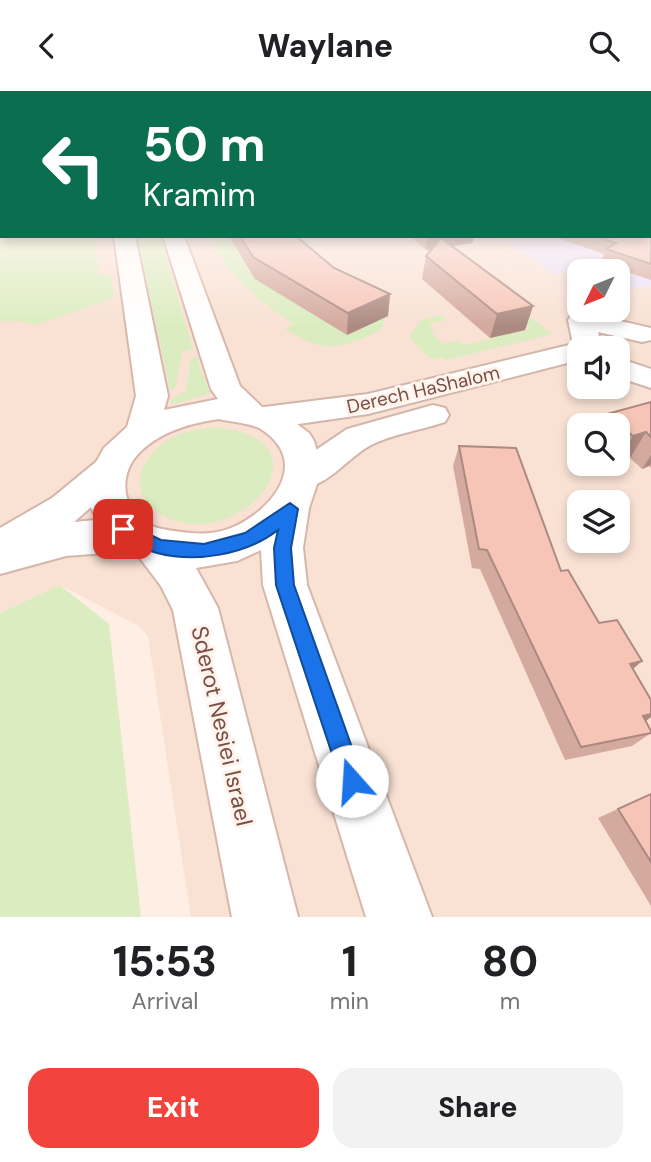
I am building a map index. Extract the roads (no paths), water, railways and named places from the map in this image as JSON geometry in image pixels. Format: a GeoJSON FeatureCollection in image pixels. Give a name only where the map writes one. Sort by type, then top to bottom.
{"type":"FeatureCollection","features":[{"type":"Feature","properties":{"kind":"main road"},"geometry":{"type":"LineString","coordinates":[[126,250],[152,396],[142,433]]}},
{"type":"Feature","properties":{"kind":"main road"},"geometry":{"type":"LineString","coordinates":[[179,250],[226,389],[257,415],[290,434],[300,448],[306,467],[282,548],[285,585],[399,917]]}},
{"type":"Feature","properties":{"kind":"main road"},"geometry":{"type":"LineString","coordinates":[[630,342],[648,340]]}},
{"type":"Feature","properties":{"kind":"main road"},"geometry":{"type":"LineString","coordinates":[[630,356],[648,340]]}},
{"type":"Feature","properties":{"kind":"main road","name":"Derech HaShalom"},"geometry":{"type":"LineString","coordinates":[[257,415],[368,404],[567,354]]}},
{"type":"Feature","properties":{"kind":"main road"},"geometry":{"type":"LineString","coordinates":[[630,371],[651,379]]}},
{"type":"Feature","properties":{"kind":"main road","name":"Derech HaShalom"},"geometry":{"type":"LineString","coordinates":[[297,492],[359,437],[567,379]]}},
{"type":"Feature","properties":{"kind":"main road"},"geometry":{"type":"LineString","coordinates":[[0,548],[66,508],[110,470],[118,455],[142,433],[162,421],[200,411],[257,415]]}},
{"type":"Feature","properties":{"kind":"main road"},"geometry":{"type":"LineString","coordinates":[[110,470],[107,502],[123,529],[144,540]]}},
{"type":"Feature","properties":{"kind":"main road"},"geometry":{"type":"LineString","coordinates":[[0,557],[73,537],[102,533],[144,540],[180,551],[227,547],[269,528],[297,492]]}},
{"type":"Feature","properties":{"kind":"main road","name":"Sderot Nesiei Israel"},"geometry":{"type":"LineString","coordinates":[[144,540],[176,573],[195,608],[265,917]]}}]}
